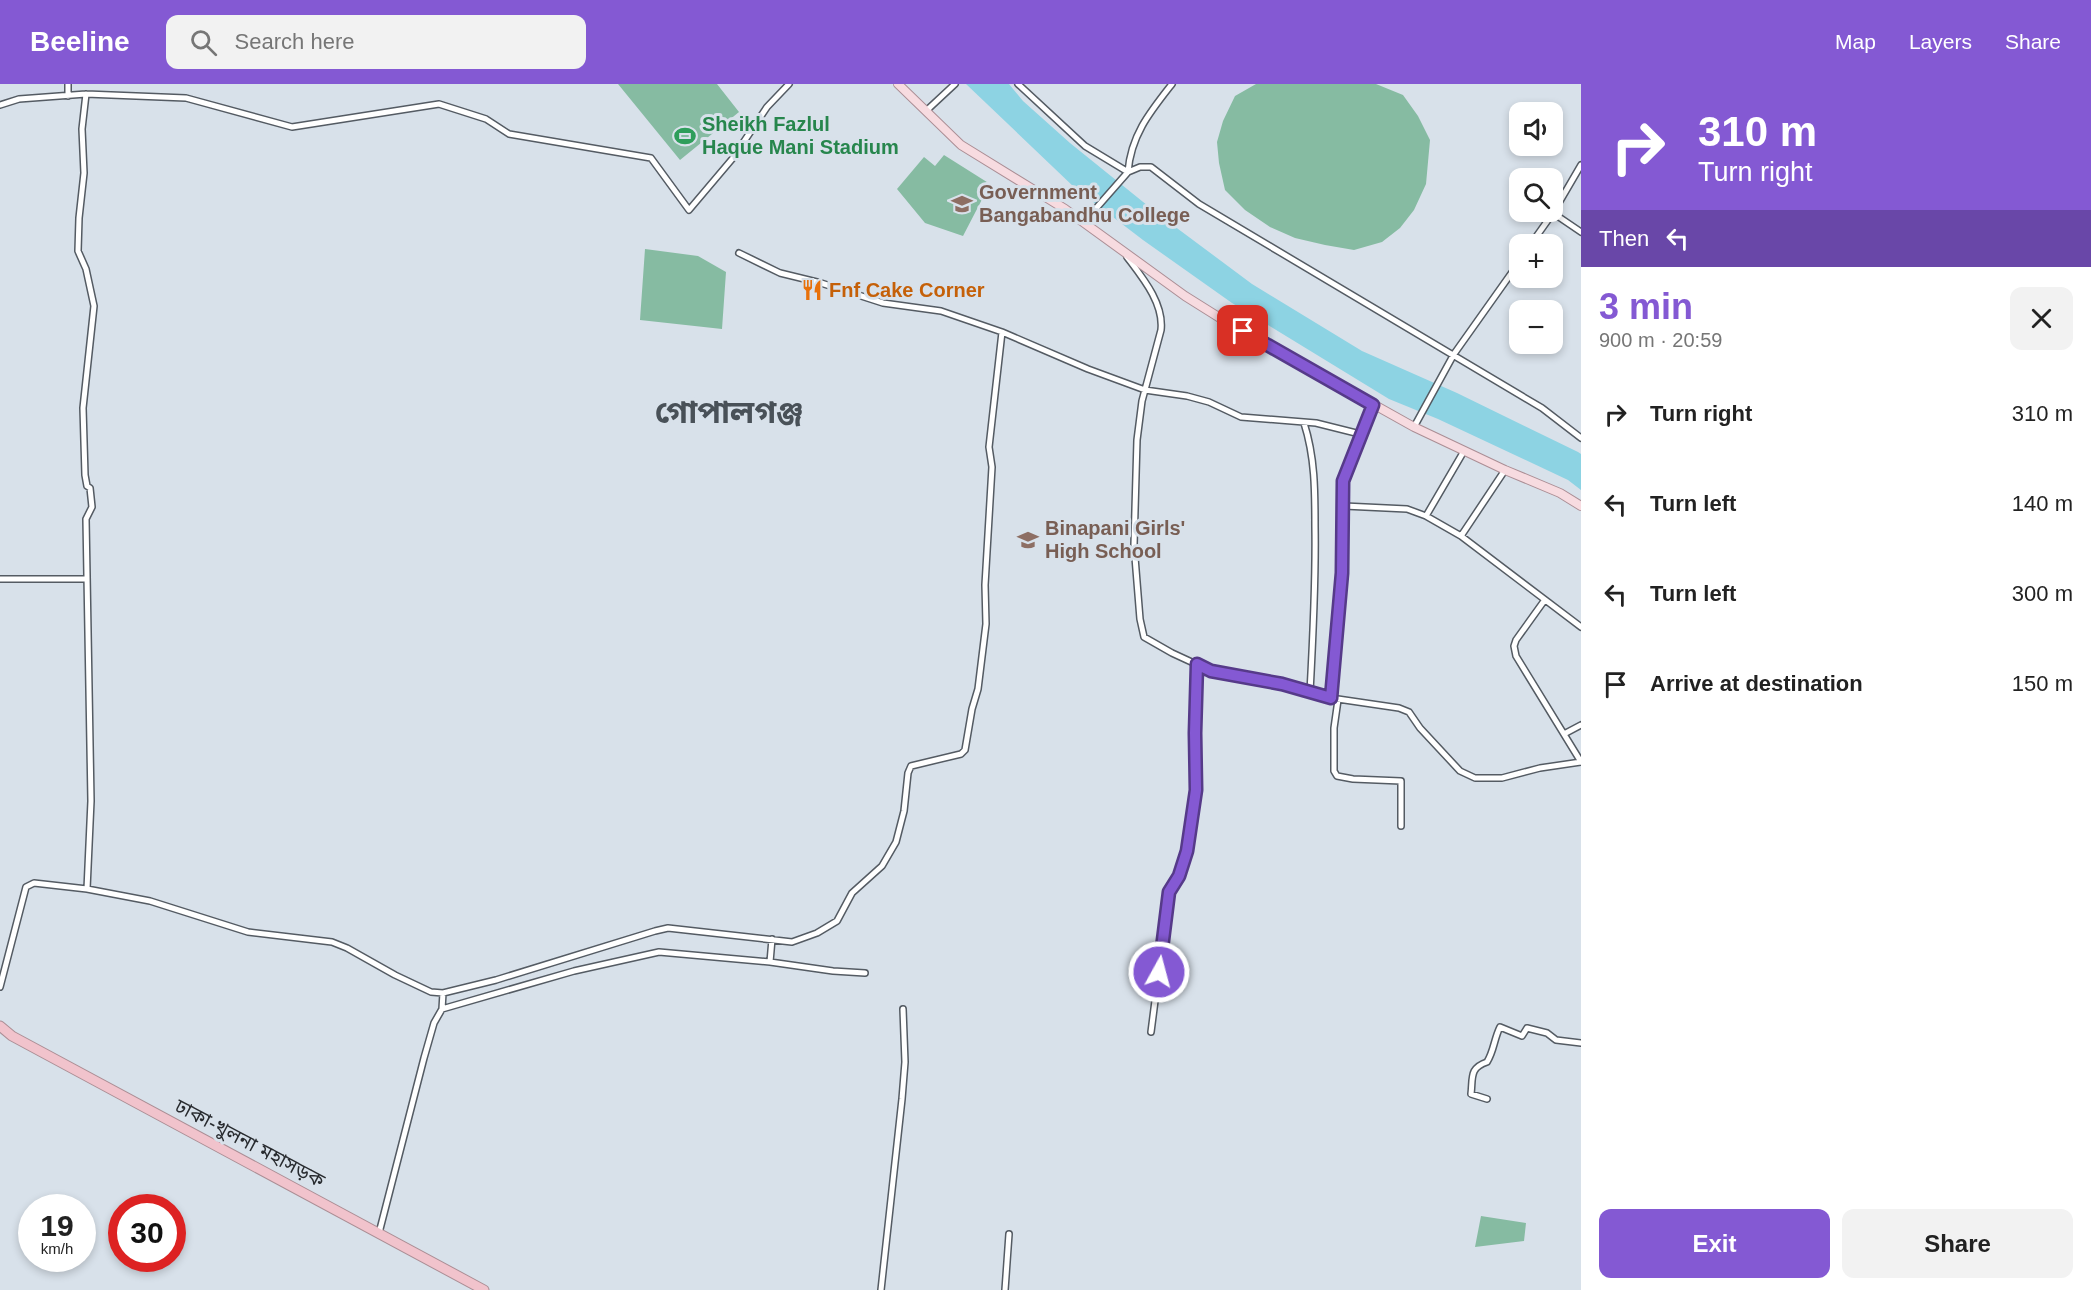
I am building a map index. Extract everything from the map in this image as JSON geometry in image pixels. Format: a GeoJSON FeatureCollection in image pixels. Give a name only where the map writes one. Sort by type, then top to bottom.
{"type":"FeatureCollection","features":[{"type":"Feature","properties":{"kind":"highway","name":"ঢাকা-খুলনা মহাসড়ক"},"geometry":{"type":"LineString","coordinates":[[0,1026],[12,1036],[484,1290]]}},
{"type":"Feature","properties":{"kind":"main road"},"geometry":{"type":"LineString","coordinates":[[898,84],[961,145],[1084,222],[1185,296],[1414,427],[1560,493],[1581,506]]}},
{"type":"Feature","properties":{"kind":"street"},"geometry":{"type":"LineString","coordinates":[[68,84],[68,96]]}},
{"type":"Feature","properties":{"kind":"street"},"geometry":{"type":"LineString","coordinates":[[0,105],[19,99],[86,94],[186,98],[292,127],[439,104],[486,119],[509,134],[651,158],[688,210],[733,158],[767,107],[789,84]]}},
{"type":"Feature","properties":{"kind":"street"},"geometry":{"type":"LineString","coordinates":[[926,111],[955,84]]}},
{"type":"Feature","properties":{"kind":"street"},"geometry":{"type":"LineString","coordinates":[[1018,84],[1085,146],[1126,174]]}},
{"type":"Feature","properties":{"kind":"street"},"geometry":{"type":"LineString","coordinates":[[1126,174],[1143,120],[1172,84]]}},
{"type":"Feature","properties":{"kind":"street"},"geometry":{"type":"LineString","coordinates":[[86,94],[82,129],[84,173],[78,251],[86,269],[94,306],[90,323],[83,408],[85,476],[87,486],[90,488],[92,507],[86,519],[91,801],[87,889]]}},
{"type":"Feature","properties":{"kind":"street"},"geometry":{"type":"LineString","coordinates":[[1563,196],[1581,165]]}},
{"type":"Feature","properties":{"kind":"street"},"geometry":{"type":"LineString","coordinates":[[1084,222],[1126,174],[1140,167],[1151,167],[1198,204],[1454,354],[1542,408],[1581,438]]}},
{"type":"Feature","properties":{"kind":"street"},"geometry":{"type":"LineString","coordinates":[[1563,220],[1581,232]]}},
{"type":"Feature","properties":{"kind":"street"},"geometry":{"type":"LineString","coordinates":[[1122,251],[1151,293],[1161,321],[1161,330],[1142,401],[1137,440],[1134,545],[1140,619],[1144,637],[1211,671],[1282,684],[1334,699],[1399,708],[1409,712],[1420,728],[1460,771],[1475,778],[1502,778],[1540,768],[1581,762],[1516,656],[1514,646],[1518,636],[1544,601]]}},
{"type":"Feature","properties":{"kind":"street"},"geometry":{"type":"LineString","coordinates":[[739,253],[780,273],[821,283],[883,303],[941,311],[1002,332],[1088,369],[1145,390],[1209,402],[1241,417],[1335,427],[1360,434]]}},
{"type":"Feature","properties":{"kind":"street"},"geometry":{"type":"LineString","coordinates":[[1414,427],[1454,354],[1509,276]]}},
{"type":"Feature","properties":{"kind":"street"},"geometry":{"type":"LineString","coordinates":[[0,987],[26,887],[34,883],[87,889],[150,901],[248,932],[332,942],[431,992],[443,994],[668,928],[772,942],[792,942],[817,933],[837,921],[852,893],[882,866],[896,842],[904,811],[908,773],[911,766],[961,754],[965,750],[978,689],[986,624],[985,585],[992,467],[989,447],[1002,332]]}},
{"type":"Feature","properties":{"kind":"street"},"geometry":{"type":"LineString","coordinates":[[1373,405],[1343,481],[1342,573],[1334,699],[1334,771],[1337,776],[1353,779],[1401,781],[1401,826]]}},
{"type":"Feature","properties":{"kind":"street"},"geometry":{"type":"LineString","coordinates":[[1304,423],[1312,446],[1315,501],[1315,595],[1310,692]]}},
{"type":"Feature","properties":{"kind":"street"},"geometry":{"type":"LineString","coordinates":[[1426,516],[1464,451]]}},
{"type":"Feature","properties":{"kind":"street"},"geometry":{"type":"LineString","coordinates":[[1461,536],[1505,470]]}},
{"type":"Feature","properties":{"kind":"street"},"geometry":{"type":"LineString","coordinates":[[1344,506],[1407,509],[1426,516],[1461,536],[1581,627]]}},
{"type":"Feature","properties":{"kind":"street"},"geometry":{"type":"LineString","coordinates":[[0,579],[87,579]]}},
{"type":"Feature","properties":{"kind":"street"},"geometry":{"type":"LineString","coordinates":[[1151,1032],[1169,892],[1179,876],[1187,851],[1196,790],[1197,664]]}},
{"type":"Feature","properties":{"kind":"street"},"geometry":{"type":"LineString","coordinates":[[1564,735],[1581,725]]}},
{"type":"Feature","properties":{"kind":"street"},"geometry":{"type":"LineString","coordinates":[[770,961],[772,942]]}},
{"type":"Feature","properties":{"kind":"street"},"geometry":{"type":"LineString","coordinates":[[442,1008],[574,971],[659,952],[770,961],[833,971],[865,973]]}},
{"type":"Feature","properties":{"kind":"street"},"geometry":{"type":"LineString","coordinates":[[379,1233],[424,1058],[434,1023],[442,1008],[443,994]]}},
{"type":"Feature","properties":{"kind":"street"},"geometry":{"type":"LineString","coordinates":[[881,1290],[905,1062],[903,1009]]}},
{"type":"Feature","properties":{"kind":"street"},"geometry":{"type":"LineString","coordinates":[[1486,1099],[1471,1094],[1473,1071],[1478,1065],[1487,1062],[1493,1052],[1494,1038],[1500,1027],[1522,1036],[1527,1028],[1539,1029],[1556,1040],[1581,1042]]}},
{"type":"Feature","properties":{"kind":"street"},"geometry":{"type":"LineString","coordinates":[[1005,1290],[1009,1234]]}},
{"type":"Feature","properties":{"kind":"green space","name":"Sheikh Fazlul Haque Mani Stadium"},"geometry":{"type":"Polygon","coordinates":[[[618,84],[717,84],[739,112],[680,160],[618,84]]]}},
{"type":"Feature","properties":{"kind":"green space"},"geometry":{"type":"Polygon","coordinates":[[[1256,84],[1376,84],[1403,95],[1418,116],[1430,140],[1426,184],[1414,210],[1400,228],[1382,242],[1354,250],[1325,245],[1295,238],[1270,227],[1245,210],[1225,190],[1217,142],[1223,121],[1235,96],[1256,84]]]}},
{"type":"Feature","properties":{"kind":"green space"},"geometry":{"type":"Polygon","coordinates":[[[944,155],[990,184],[963,236],[925,223],[897,189],[924,157],[935,166],[944,155]]]}},
{"type":"Feature","properties":{"kind":"green space"},"geometry":{"type":"Polygon","coordinates":[[[645,249],[698,256],[726,272],[722,329],[640,320],[645,249]]]}},
{"type":"Feature","properties":{"kind":"green space"},"geometry":{"type":"Polygon","coordinates":[[[1481,1216],[1526,1223],[1524,1241],[1475,1247],[1481,1216]]]}},
{"type":"Feature","properties":{"kind":"water"},"geometry":{"type":"Polygon","coordinates":[[[966,84],[1009,84],[1023,101],[1070,143],[1158,214],[1252,284],[1362,351],[1457,393],[1578,452],[1581,454],[1581,490],[1568,480],[1438,419],[1389,399],[1232,303],[1075,188],[966,84]]]}},
{"type":"Feature","properties":{"kind":"place","name":"Sheikh Fazlul Haque Mani Stadium"},"geometry":{"type":"Point","coordinates":[685,136]}},
{"type":"Feature","properties":{"kind":"place","name":"Government Bangabandhu College"},"geometry":{"type":"Point","coordinates":[962,204]}},
{"type":"Feature","properties":{"kind":"place","name":"Fnf Cake Corner"},"geometry":{"type":"Point","coordinates":[812,290]}},
{"type":"Feature","properties":{"kind":"place","name":"Binapani Girls' High School"},"geometry":{"type":"Point","coordinates":[1028,540]}},
{"type":"Feature","properties":{"kind":"district","name":"গোপালগঞ্জ"},"geometry":{"type":"Point","coordinates":[729,412]}},
{"type":"Feature","properties":{"kind":"route"},"geometry":{"type":"LineString","coordinates":[[1159,972],[1169,892],[1179,876],[1187,851],[1196,790],[1197,664],[1211,671],[1282,684],[1331,698],[1342,573],[1343,481],[1373,405],[1243,331]]}}]}
